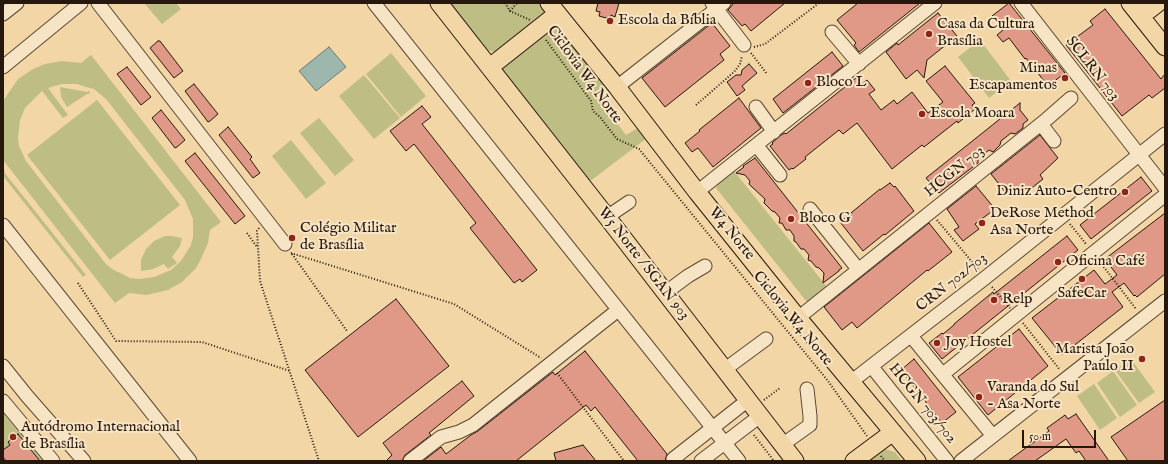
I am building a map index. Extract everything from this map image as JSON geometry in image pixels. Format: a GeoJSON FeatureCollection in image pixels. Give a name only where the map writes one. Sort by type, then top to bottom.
{"type":"FeatureCollection","features":[{"type":"Feature","properties":{"kind":"main road","name":"W5 Norte / SGAN 903"},"geometry":{"type":"LineString","coordinates":[[439,3],[607,217],[795,461]]}},
{"type":"Feature","properties":{"kind":"main road"},"geometry":{"type":"LineString","coordinates":[[1130,3],[1165,47]]}},
{"type":"Feature","properties":{"kind":"main road"},"geometry":{"type":"LineString","coordinates":[[1136,3],[1142,9],[1149,10],[1158,3]]}},
{"type":"Feature","properties":{"kind":"main road"},"geometry":{"type":"LineString","coordinates":[[490,67],[537,29],[553,8]]}},
{"type":"Feature","properties":{"kind":"main road","name":"W4 Norte"},"geometry":{"type":"LineString","coordinates":[[553,8],[617,87],[697,192],[798,318],[852,381],[917,461]]}},
{"type":"Feature","properties":{"kind":"main road"},"geometry":{"type":"LineString","coordinates":[[854,461],[893,432]]}},
{"type":"Feature","properties":{"kind":"street"},"geometry":{"type":"LineString","coordinates":[[3,14],[17,3]]}},
{"type":"Feature","properties":{"kind":"street"},"geometry":{"type":"LineString","coordinates":[[3,67],[81,3]]}},
{"type":"Feature","properties":{"kind":"street"},"geometry":{"type":"LineString","coordinates":[[98,3],[288,249]]}},
{"type":"Feature","properties":{"kind":"street"},"geometry":{"type":"LineString","coordinates":[[374,3],[739,461]]}},
{"type":"Feature","properties":{"kind":"street"},"geometry":{"type":"LineString","coordinates":[[697,192],[935,3]]}},
{"type":"Feature","properties":{"kind":"street","name":"SCLRN 703"},"geometry":{"type":"LineString","coordinates":[[1021,3],[1165,188]]}},
{"type":"Feature","properties":{"kind":"street"},"geometry":{"type":"LineString","coordinates":[[617,87],[718,5],[744,45]]}},
{"type":"Feature","properties":{"kind":"street"},"geometry":{"type":"LineString","coordinates":[[832,32],[859,64]]}},
{"type":"Feature","properties":{"kind":"street","name":"HCGN 703"},"geometry":{"type":"LineString","coordinates":[[798,318],[1071,98]]}},
{"type":"Feature","properties":{"kind":"street"},"geometry":{"type":"LineString","coordinates":[[756,107],[774,132]]}},
{"type":"Feature","properties":{"kind":"street"},"geometry":{"type":"LineString","coordinates":[[1040,124],[1054,141]]}},
{"type":"Feature","properties":{"kind":"street","name":"CRN 702/703"},"geometry":{"type":"LineString","coordinates":[[852,381],[985,278],[1165,134]]}},
{"type":"Feature","properties":{"kind":"street"},"geometry":{"type":"LineString","coordinates":[[756,146],[780,175]]}},
{"type":"Feature","properties":{"kind":"street"},"geometry":{"type":"LineString","coordinates":[[943,374],[1165,195]]}},
{"type":"Feature","properties":{"kind":"street"},"geometry":{"type":"LineString","coordinates":[[607,217],[629,202]]}},
{"type":"Feature","properties":{"kind":"street"},"geometry":{"type":"LineString","coordinates":[[810,208],[858,269]]}},
{"type":"Feature","properties":{"kind":"street"},"geometry":{"type":"LineString","coordinates":[[3,224],[190,461]]}},
{"type":"Feature","properties":{"kind":"street"},"geometry":{"type":"LineString","coordinates":[[666,293],[688,276],[706,266]]}},
{"type":"Feature","properties":{"kind":"street"},"geometry":{"type":"LineString","coordinates":[[961,461],[1165,301]]}},
{"type":"Feature","properties":{"kind":"street"},"geometry":{"type":"LineString","coordinates":[[410,461],[440,437],[459,432],[474,425],[618,310]]}},
{"type":"Feature","properties":{"kind":"street"},"geometry":{"type":"LineString","coordinates":[[911,336],[992,436]]}},
{"type":"Feature","properties":{"kind":"street"},"geometry":{"type":"LineString","coordinates":[[724,370],[766,339]]}},
{"type":"Feature","properties":{"kind":"street","name":"HCGN 703/702"},"geometry":{"type":"LineString","coordinates":[[872,367],[947,461]]}},
{"type":"Feature","properties":{"kind":"street"},"geometry":{"type":"LineString","coordinates":[[5,369],[84,461]]}},
{"type":"Feature","properties":{"kind":"street"},"geometry":{"type":"LineString","coordinates":[[782,445],[810,425],[807,389]]}},
{"type":"Feature","properties":{"kind":"street"},"geometry":{"type":"LineString","coordinates":[[3,401],[53,461]]}},
{"type":"Feature","properties":{"kind":"street"},"geometry":{"type":"LineString","coordinates":[[674,459],[712,428],[754,408]]}},
{"type":"Feature","properties":{"kind":"street"},"geometry":{"type":"LineString","coordinates":[[701,461],[725,443],[754,408]]}},
{"type":"Feature","properties":{"kind":"path"},"geometry":{"type":"LineString","coordinates":[[505,3],[510,12],[517,3]]}},
{"type":"Feature","properties":{"kind":"path"},"geometry":{"type":"LineString","coordinates":[[744,45],[756,47],[766,44],[819,3]]}},
{"type":"Feature","properties":{"kind":"path","name":"Ciclovia W4 Norte"},"geometry":{"type":"LineString","coordinates":[[510,12],[531,20],[591,101],[593,111],[600,117],[617,139],[639,149],[828,381],[885,461]]}},
{"type":"Feature","properties":{"kind":"path"},"geometry":{"type":"LineString","coordinates":[[744,45],[767,74]]}},
{"type":"Feature","properties":{"kind":"path"},"geometry":{"type":"LineString","coordinates":[[696,105],[734,72],[740,64],[744,45]]}},
{"type":"Feature","properties":{"kind":"path"},"geometry":{"type":"LineString","coordinates":[[930,212],[1016,315],[1066,378]]}},
{"type":"Feature","properties":{"kind":"path"},"geometry":{"type":"LineString","coordinates":[[1063,215],[1143,318]]}},
{"type":"Feature","properties":{"kind":"path"},"geometry":{"type":"LineString","coordinates":[[266,220],[257,231],[260,281],[319,461]]}},
{"type":"Feature","properties":{"kind":"path"},"geometry":{"type":"LineString","coordinates":[[247,233],[258,248]]}},
{"type":"Feature","properties":{"kind":"path"},"geometry":{"type":"LineString","coordinates":[[288,249],[348,331]]}},
{"type":"Feature","properties":{"kind":"path"},"geometry":{"type":"LineString","coordinates":[[288,249],[454,304],[550,364],[624,461]]}},
{"type":"Feature","properties":{"kind":"path"},"geometry":{"type":"LineString","coordinates":[[78,283],[116,341],[202,342],[290,371]]}},
{"type":"Feature","properties":{"kind":"path"},"geometry":{"type":"LineString","coordinates":[[754,408],[780,388]]}},
{"type":"Feature","properties":{"kind":"shaded area"},"geometry":{"type":"Polygon","coordinates":[[[144,3],[176,3],[181,9],[162,24],[144,3]]]}},
{"type":"Feature","properties":{"kind":"shaded area"},"geometry":{"type":"Polygon","coordinates":[[[449,3],[539,3],[545,10],[542,16],[495,52],[486,50],[449,3]]]}},
{"type":"Feature","properties":{"kind":"shaded area"},"geometry":{"type":"Polygon","coordinates":[[[556,27],[605,85],[594,93],[626,135],[638,128],[647,138],[589,182],[502,70],[502,64],[547,28],[556,27]]]}},
{"type":"Feature","properties":{"kind":"shaded area"},"geometry":{"type":"Polygon","coordinates":[[[980,40],[1011,81],[989,98],[958,57],[980,40]]]}},
{"type":"Feature","properties":{"kind":"shaded area"},"geometry":{"type":"Polygon","coordinates":[[[391,53],[426,96],[401,117],[366,74],[391,53]]]}},
{"type":"Feature","properties":{"kind":"shaded area"},"geometry":{"type":"Polygon","coordinates":[[[91,55],[221,222],[210,230],[208,243],[196,268],[182,282],[168,290],[146,295],[129,293],[115,303],[3,160],[3,101],[18,79],[33,69],[45,64],[62,61],[81,63],[91,55]],[[62,84],[48,88],[68,115],[63,118],[42,91],[25,108],[20,120],[18,138],[19,146],[26,161],[106,264],[112,269],[130,278],[139,279],[154,277],[171,270],[181,261],[191,245],[193,237],[193,219],[185,200],[106,99],[94,89],[77,84],[62,84]]]}},
{"type":"Feature","properties":{"kind":"shaded area"},"geometry":{"type":"Polygon","coordinates":[[[364,75],[400,118],[374,139],[339,96],[364,75]]]}},
{"type":"Feature","properties":{"kind":"shaded area"},"geometry":{"type":"Polygon","coordinates":[[[60,87],[90,92],[67,107],[61,97],[60,87]]]}},
{"type":"Feature","properties":{"kind":"shaded area"},"geometry":{"type":"Polygon","coordinates":[[[97,100],[180,205],[110,260],[27,155],[97,100]]]}},
{"type":"Feature","properties":{"kind":"shaded area"},"geometry":{"type":"Polygon","coordinates":[[[319,118],[354,160],[335,176],[300,133],[319,118]]]}},
{"type":"Feature","properties":{"kind":"shaded area"},"geometry":{"type":"Polygon","coordinates":[[[291,140],[326,183],[306,199],[272,156],[291,140]]]}},
{"type":"Feature","properties":{"kind":"shaded area"},"geometry":{"type":"Polygon","coordinates":[[[3,168],[5,171],[4,172],[86,275],[83,277],[3,176],[3,168]]]}},
{"type":"Feature","properties":{"kind":"shaded area"},"geometry":{"type":"Polygon","coordinates":[[[734,171],[827,287],[807,302],[716,188],[718,184],[734,171]]]}},
{"type":"Feature","properties":{"kind":"shaded area"},"geometry":{"type":"Polygon","coordinates":[[[165,236],[182,238],[180,246],[172,257],[177,263],[168,269],[164,264],[153,269],[141,271],[141,260],[146,249],[154,241],[165,236]]]}},
{"type":"Feature","properties":{"kind":"shaded area"},"geometry":{"type":"Polygon","coordinates":[[[1131,359],[1155,392],[1139,403],[1115,370],[1131,359]]]}},
{"type":"Feature","properties":{"kind":"shaded area"},"geometry":{"type":"Polygon","coordinates":[[[1113,371],[1137,405],[1120,417],[1097,383],[1113,371]]]}},
{"type":"Feature","properties":{"kind":"shaded area"},"geometry":{"type":"Polygon","coordinates":[[[1094,384],[1117,418],[1100,430],[1077,396],[1094,384]]]}},
{"type":"Feature","properties":{"kind":"shaded area","name":"Autódromo Internacional de Brasília"},"geometry":{"type":"Polygon","coordinates":[[[3,413],[43,461],[3,461],[3,413]]]}},
{"type":"Feature","properties":{"kind":"shaded area"},"geometry":{"type":"Polygon","coordinates":[[[881,448],[895,452],[902,461],[866,461],[881,448]]]}},
{"type":"Feature","properties":{"kind":"water"},"geometry":{"type":"Polygon","coordinates":[[[329,47],[346,67],[316,91],[299,71],[329,47]]]}},
{"type":"Feature","properties":{"kind":"building"},"geometry":{"type":"Polygon","coordinates":[[[598,3],[619,3],[615,17],[611,15],[610,19],[599,16],[600,12],[596,11],[598,3]]]}},
{"type":"Feature","properties":{"kind":"building"},"geometry":{"type":"Polygon","coordinates":[[[734,3],[785,3],[751,31],[745,24],[742,26],[728,10],[734,3]]]}},
{"type":"Feature","properties":{"kind":"building"},"geometry":{"type":"Polygon","coordinates":[[[858,3],[920,3],[859,52],[854,45],[856,43],[837,20],[858,3]]]}},
{"type":"Feature","properties":{"kind":"building"},"geometry":{"type":"Polygon","coordinates":[[[1009,3],[1065,73],[1048,86],[1009,38],[1003,42],[997,35],[1003,30],[992,16],[1009,3]]]}},
{"type":"Feature","properties":{"kind":"building"},"geometry":{"type":"Polygon","coordinates":[[[1105,9],[1161,79],[1165,74],[1165,88],[1152,98],[1149,95],[1122,116],[1066,45],[1093,25],[1090,21],[1105,9]]]}},
{"type":"Feature","properties":{"kind":"building"},"geometry":{"type":"Polygon","coordinates":[[[938,13],[957,36],[927,60],[924,78],[917,70],[906,79],[886,52],[897,43],[898,45],[938,13]]]}},
{"type":"Feature","properties":{"kind":"building"},"geometry":{"type":"Polygon","coordinates":[[[712,23],[730,46],[720,54],[724,60],[665,107],[642,78],[712,23]]]}},
{"type":"Feature","properties":{"kind":"building"},"geometry":{"type":"Polygon","coordinates":[[[160,41],[183,71],[174,78],[150,48],[160,41]]]}},
{"type":"Feature","properties":{"kind":"building","name":"Bloco L"},"geometry":{"type":"Polygon","coordinates":[[[832,52],[843,66],[783,113],[773,99],[832,52]]]}},
{"type":"Feature","properties":{"kind":"building"},"geometry":{"type":"Polygon","coordinates":[[[749,64],[757,73],[742,86],[745,90],[737,96],[727,82],[736,75],[741,75],[742,70],[749,64]]]}},
{"type":"Feature","properties":{"kind":"building"},"geometry":{"type":"Polygon","coordinates":[[[945,66],[975,103],[972,105],[975,109],[924,147],[922,145],[892,169],[857,123],[843,134],[839,130],[805,157],[806,159],[793,169],[792,168],[789,170],[770,146],[781,135],[786,134],[856,78],[861,85],[867,80],[875,90],[869,94],[881,110],[894,100],[897,104],[912,92],[928,113],[943,102],[926,81],[945,66]]]}},
{"type":"Feature","properties":{"kind":"building"},"geometry":{"type":"Polygon","coordinates":[[[127,67],[151,97],[141,105],[117,74],[127,67]]]}},
{"type":"Feature","properties":{"kind":"building"},"geometry":{"type":"Polygon","coordinates":[[[194,84],[218,114],[208,122],[185,91],[194,84]]]}},
{"type":"Feature","properties":{"kind":"building"},"geometry":{"type":"Polygon","coordinates":[[[739,98],[761,128],[713,167],[698,148],[692,152],[685,143],[739,98]]]}},
{"type":"Feature","properties":{"kind":"building"},"geometry":{"type":"Polygon","coordinates":[[[1020,103],[1020,110],[1028,120],[1023,124],[1023,128],[1015,134],[1011,133],[1001,141],[1000,145],[993,152],[989,150],[978,159],[978,163],[939,193],[926,178],[1020,103]]]}},
{"type":"Feature","properties":{"kind":"building"},"geometry":{"type":"Polygon","coordinates":[[[422,106],[431,117],[422,124],[537,270],[522,282],[520,279],[514,283],[470,228],[476,223],[414,144],[406,151],[390,131],[422,106]]]}},
{"type":"Feature","properties":{"kind":"building"},"geometry":{"type":"Polygon","coordinates":[[[161,110],[185,140],[175,148],[152,118],[161,110]]]}},
{"type":"Feature","properties":{"kind":"building"},"geometry":{"type":"Polygon","coordinates":[[[228,127],[252,157],[250,159],[260,173],[253,178],[219,135],[228,127]]]}},
{"type":"Feature","properties":{"kind":"building"},"geometry":{"type":"Polygon","coordinates":[[[1040,135],[1058,158],[1040,175],[1043,179],[1023,195],[1019,190],[1009,197],[991,174],[1040,135]]]}},
{"type":"Feature","properties":{"kind":"building"},"geometry":{"type":"Polygon","coordinates":[[[195,153],[245,216],[235,224],[185,161],[195,153]]]}},
{"type":"Feature","properties":{"kind":"building","name":"Bloco G"},"geometry":{"type":"Polygon","coordinates":[[[755,158],[842,268],[823,283],[824,273],[808,260],[809,255],[794,241],[794,236],[790,230],[786,230],[782,223],[779,223],[780,218],[764,203],[765,199],[749,184],[750,181],[745,175],[736,173],[755,158]]]}},
{"type":"Feature","properties":{"kind":"building"},"geometry":{"type":"Polygon","coordinates":[[[1141,177],[1152,191],[1091,239],[1080,225],[1141,177]]]}},
{"type":"Feature","properties":{"kind":"building"},"geometry":{"type":"Polygon","coordinates":[[[890,183],[894,187],[895,186],[914,211],[863,251],[840,222],[880,189],[890,183]]]}},
{"type":"Feature","properties":{"kind":"building"},"geometry":{"type":"Polygon","coordinates":[[[976,186],[995,209],[975,224],[979,229],[963,241],[954,230],[959,227],[947,209],[976,186]]]}},
{"type":"Feature","properties":{"kind":"building"},"geometry":{"type":"Polygon","coordinates":[[[1165,213],[1165,274],[1137,297],[1135,295],[1134,296],[1124,283],[1112,292],[1123,307],[1062,355],[1032,318],[1094,270],[1105,284],[1117,275],[1105,259],[1165,213]]]}},
{"type":"Feature","properties":{"kind":"building"},"geometry":{"type":"Polygon","coordinates":[[[929,223],[952,252],[928,271],[927,270],[857,328],[852,322],[842,330],[824,307],[929,223]]]}},
{"type":"Feature","properties":{"kind":"building"},"geometry":{"type":"Polygon","coordinates":[[[1067,236],[1078,250],[942,359],[929,343],[942,333],[943,334],[993,292],[994,294],[1067,236]]]}},
{"type":"Feature","properties":{"kind":"building"},"geometry":{"type":"Polygon","coordinates":[[[396,299],[449,366],[358,437],[305,370],[396,299]]]}},
{"type":"Feature","properties":{"kind":"building"},"geometry":{"type":"Polygon","coordinates":[[[1019,329],[1048,366],[988,415],[958,377],[1019,329]]]}},
{"type":"Feature","properties":{"kind":"building"},"geometry":{"type":"Polygon","coordinates":[[[585,351],[667,454],[665,461],[638,461],[595,407],[591,411],[586,405],[516,461],[423,461],[441,447],[446,454],[478,431],[553,372],[555,375],[585,351]]]}},
{"type":"Feature","properties":{"kind":"building"},"geometry":{"type":"Polygon","coordinates":[[[914,359],[956,412],[942,423],[901,370],[914,359]]]}},
{"type":"Feature","properties":{"kind":"building"},"geometry":{"type":"Polygon","coordinates":[[[462,381],[474,396],[429,433],[431,435],[405,455],[402,461],[386,461],[392,455],[383,443],[462,381]]]}},
{"type":"Feature","properties":{"kind":"building"},"geometry":{"type":"Polygon","coordinates":[[[1165,400],[1165,461],[1128,461],[1111,437],[1165,400]]]}},
{"type":"Feature","properties":{"kind":"building"},"geometry":{"type":"Polygon","coordinates":[[[1076,414],[1109,461],[1086,461],[1079,451],[1076,453],[1066,439],[1035,461],[1008,461],[1049,431],[1047,428],[1065,415],[1068,419],[1076,414]]]}},
{"type":"Feature","properties":{"kind":"building","name":"Autódromo Internacional de Brasília"},"geometry":{"type":"Polygon","coordinates":[[[18,434],[40,461],[6,461],[3,457],[3,450],[10,445],[8,442],[18,434]]]}},
{"type":"Feature","properties":{"kind":"building"},"geometry":{"type":"Polygon","coordinates":[[[583,445],[596,461],[556,461],[554,453],[583,445]]]}},
{"type":"Feature","properties":{"kind":"place","name":"Escola da Bíblia"},"geometry":{"type":"Point","coordinates":[610,21]}},
{"type":"Feature","properties":{"kind":"place","name":"Casa da Cultura Brasília"},"geometry":{"type":"Point","coordinates":[929,34]}},
{"type":"Feature","properties":{"kind":"place","name":"Minas Escapamentos"},"geometry":{"type":"Point","coordinates":[1065,78]}},
{"type":"Feature","properties":{"kind":"place","name":"Bloco L"},"geometry":{"type":"Point","coordinates":[808,83]}},
{"type":"Feature","properties":{"kind":"place","name":"Escola Moara"},"geometry":{"type":"Point","coordinates":[922,114]}},
{"type":"Feature","properties":{"kind":"place","name":"Diniz Auto-Centro"},"geometry":{"type":"Point","coordinates":[1125,192]}},
{"type":"Feature","properties":{"kind":"place","name":"Bloco G"},"geometry":{"type":"Point","coordinates":[791,219]}},
{"type":"Feature","properties":{"kind":"place","name":"DeRose Method Asa Norte"},"geometry":{"type":"Point","coordinates":[982,223]}},
{"type":"Feature","properties":{"kind":"place","name":"Colégio Militar de Brasília"},"geometry":{"type":"Point","coordinates":[292,238]}},
{"type":"Feature","properties":{"kind":"place","name":"Oficina Café"},"geometry":{"type":"Point","coordinates":[1058,262]}},
{"type":"Feature","properties":{"kind":"place","name":"SafeCar"},"geometry":{"type":"Point","coordinates":[1082,279]}},
{"type":"Feature","properties":{"kind":"place","name":"Relp"},"geometry":{"type":"Point","coordinates":[994,300]}},
{"type":"Feature","properties":{"kind":"place","name":"Joy Hostel"},"geometry":{"type":"Point","coordinates":[937,343]}},
{"type":"Feature","properties":{"kind":"place","name":"Marista João Paulo II"},"geometry":{"type":"Point","coordinates":[1142,359]}},
{"type":"Feature","properties":{"kind":"place","name":"Varanda do Sul - Asa Norte"},"geometry":{"type":"Point","coordinates":[979,397]}},
{"type":"Feature","properties":{"kind":"place","name":"Autódromo Internacional de Brasília"},"geometry":{"type":"Point","coordinates":[13,437]}}]}
